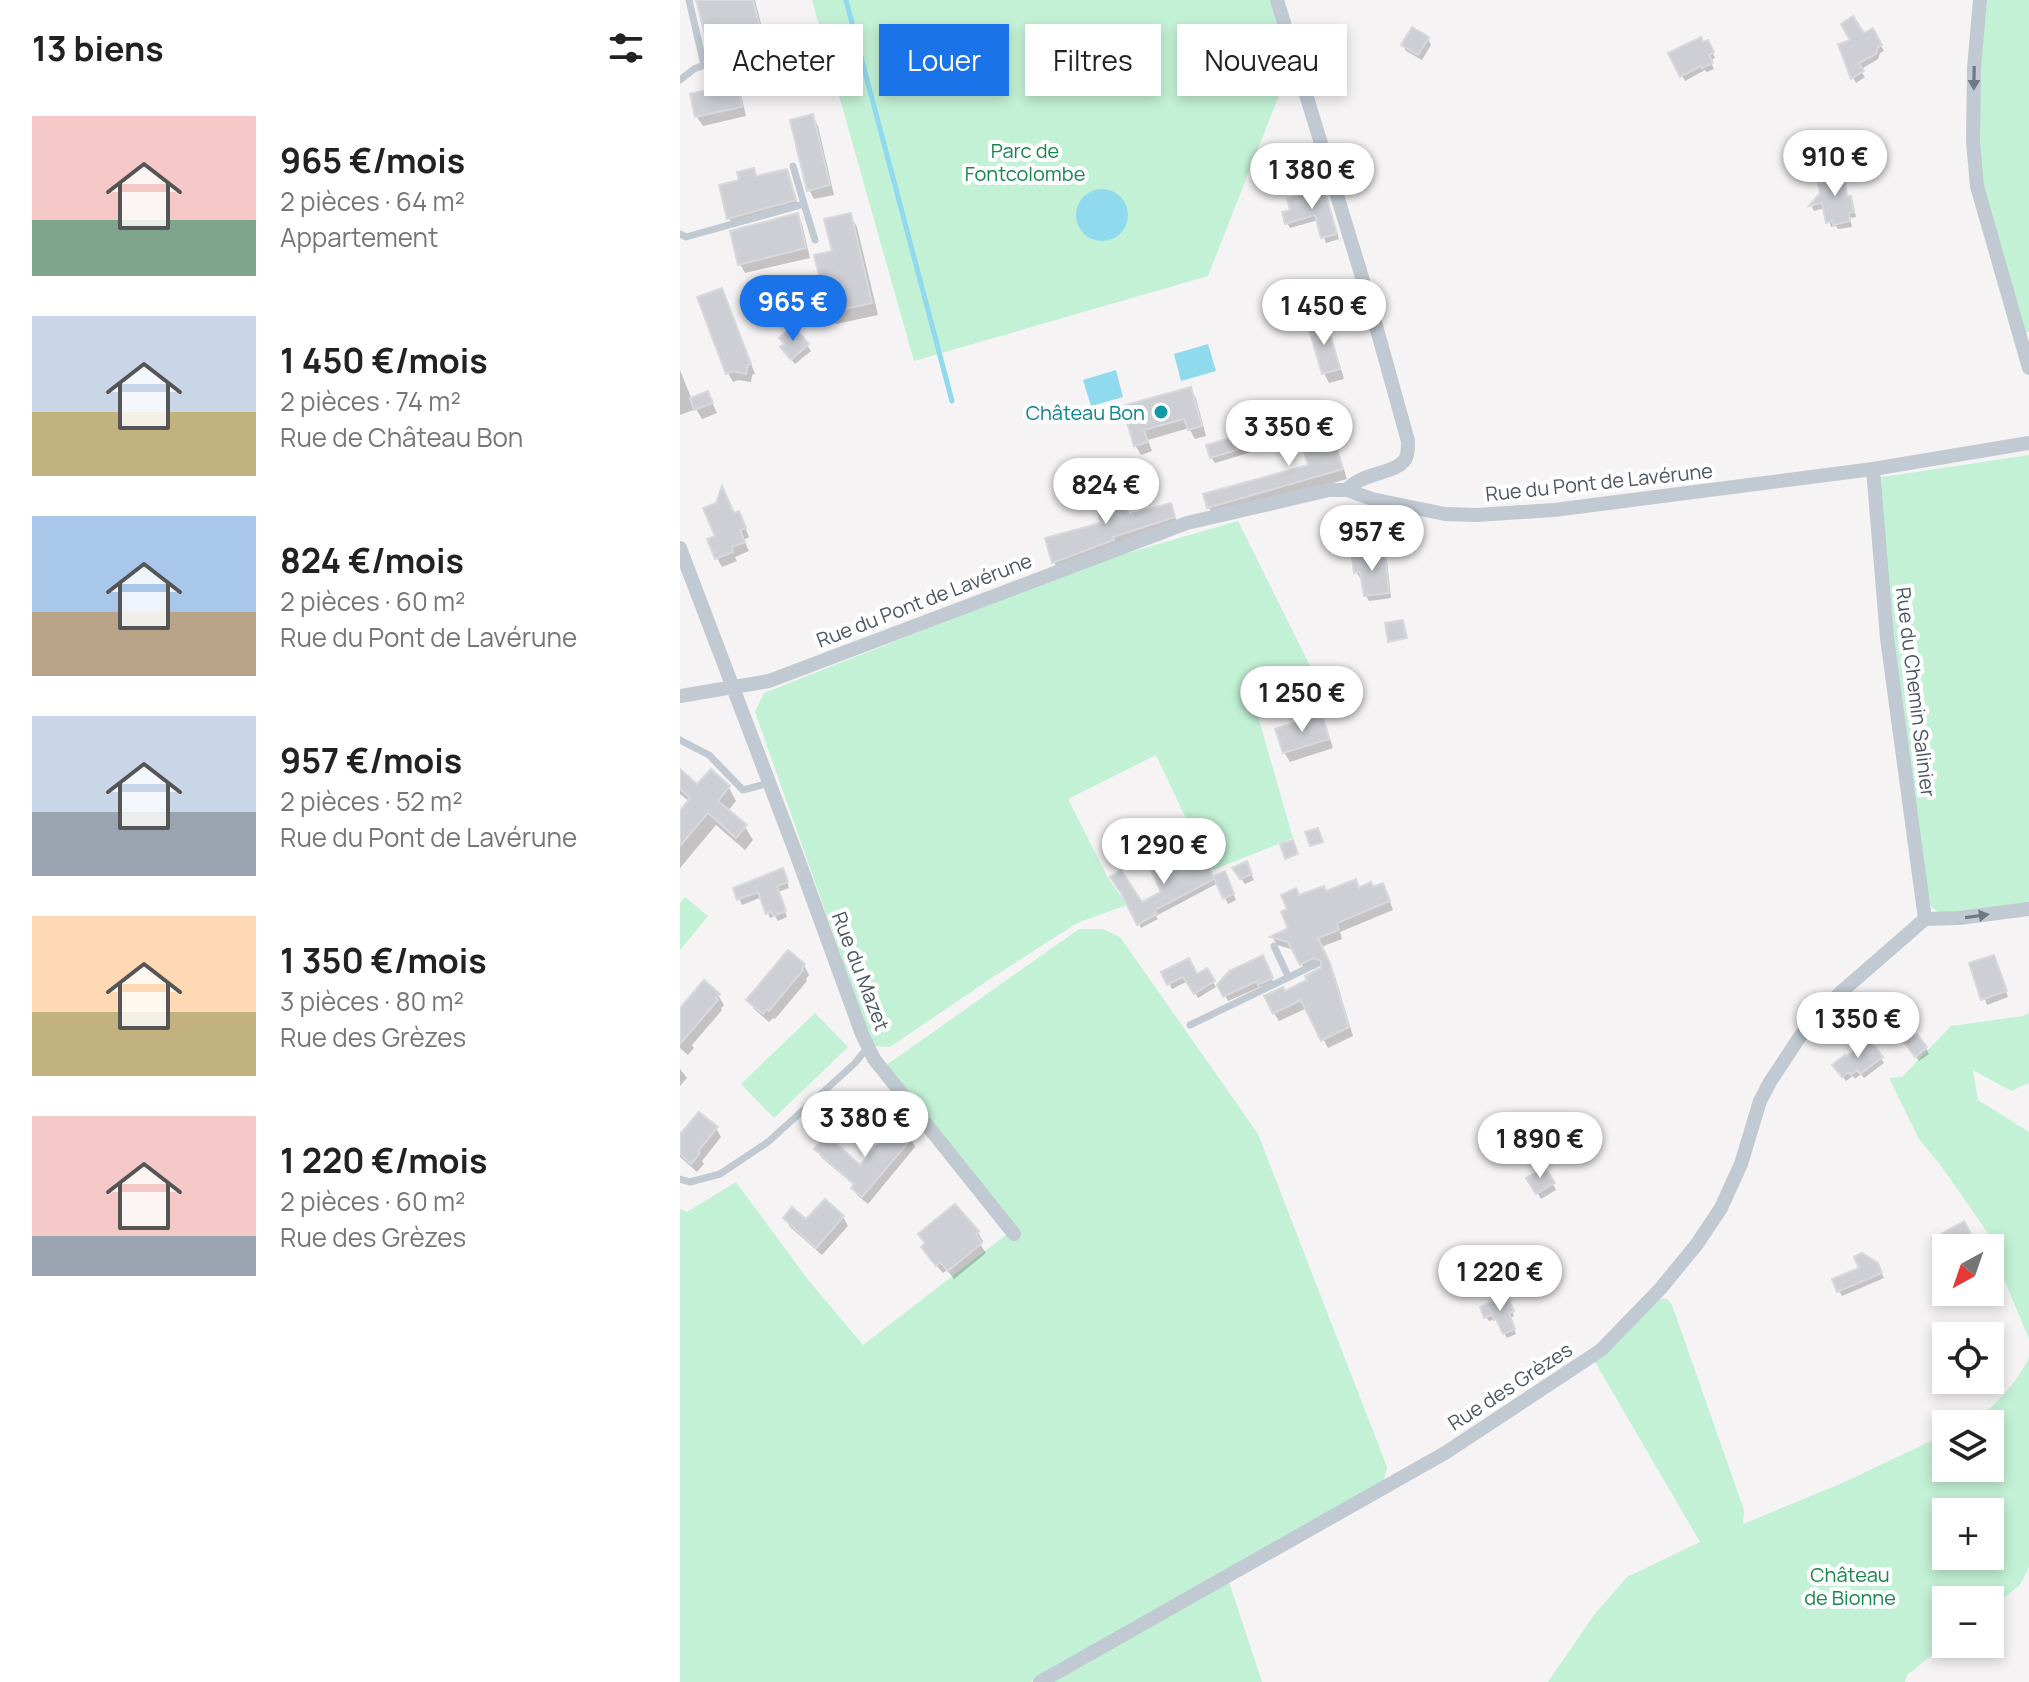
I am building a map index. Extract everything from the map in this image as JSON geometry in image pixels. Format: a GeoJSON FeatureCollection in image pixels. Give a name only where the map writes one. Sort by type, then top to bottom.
{"type":"FeatureCollection","features":[{"type":"Feature","properties":{"kind":"street"},"geometry":{"type":"LineString","coordinates":[[1277,0],[1366,290],[1408,441],[1407,454],[1400,466],[1352,482],[1347,490]]}},
{"type":"Feature","properties":{"kind":"street"},"geometry":{"type":"LineString","coordinates":[[1980,0],[1974,68],[1973,142],[1977,186],[2029,368]]}},
{"type":"Feature","properties":{"kind":"street","name":"Rue du Pont de Lavérune"},"geometry":{"type":"LineString","coordinates":[[680,696],[769,681],[1187,523],[1329,490],[1347,490],[1372,499],[1445,514],[1554,510],[1873,469],[2029,443]]}},
{"type":"Feature","properties":{"kind":"street","name":"Rue du Chemin Salinier"},"geometry":{"type":"LineString","coordinates":[[1873,469],[1887,638],[1925,919]]}},
{"type":"Feature","properties":{"kind":"street","name":"Rue du Mazet"},"geometry":{"type":"LineString","coordinates":[[680,548],[868,1047],[874,1059],[1014,1234]]}},
{"type":"Feature","properties":{"kind":"street"},"geometry":{"type":"LineString","coordinates":[[1925,919],[2029,909]]}},
{"type":"Feature","properties":{"kind":"street","name":"Rue des Grèzes"},"geometry":{"type":"LineString","coordinates":[[1040,1682],[1445,1453],[1601,1350],[1661,1288],[1721,1208],[1744,1156],[1760,1101],[1801,1035],[1840,993],[1925,919]]}},
{"type":"Feature","properties":{"kind":"lane"},"geometry":{"type":"LineString","coordinates":[[680,80],[704,65],[689,0]]}},
{"type":"Feature","properties":{"kind":"lane"},"geometry":{"type":"LineString","coordinates":[[793,166],[815,240]]}},
{"type":"Feature","properties":{"kind":"lane"},"geometry":{"type":"LineString","coordinates":[[680,234],[686,237],[804,204]]}},
{"type":"Feature","properties":{"kind":"lane"},"geometry":{"type":"LineString","coordinates":[[680,740],[709,755],[743,790],[769,783]]}},
{"type":"Feature","properties":{"kind":"lane"},"geometry":{"type":"LineString","coordinates":[[1274,946],[1288,976]]}},
{"type":"Feature","properties":{"kind":"lane"},"geometry":{"type":"LineString","coordinates":[[1190,1025],[1316,964]]}},
{"type":"Feature","properties":{"kind":"lane"},"geometry":{"type":"LineString","coordinates":[[680,1179],[690,1182],[720,1174],[768,1142],[855,1063],[868,1047]]}},
{"type":"Feature","properties":{"kind":"green space","name":"Parc de Fontcolombe"},"geometry":{"type":"Polygon","coordinates":[[[812,0],[1271,0],[1278,24],[1177,24],[1177,96],[1279,96],[1208,276],[914,361],[839,96],[863,96],[863,24],[819,24],[812,0]]]}},
{"type":"Feature","properties":{"kind":"green space"},"geometry":{"type":"Polygon","coordinates":[[[1987,0],[2029,0],[2029,332],[2024,333],[1991,218],[1978,148],[1978,92],[1987,0]]]}},
{"type":"Feature","properties":{"kind":"green space"},"geometry":{"type":"Polygon","coordinates":[[[2029,455],[2029,905],[1947,916],[1929,905],[1894,680],[1876,478],[2029,455]]]}},
{"type":"Feature","properties":{"kind":"green space"},"geometry":{"type":"Polygon","coordinates":[[[1238,521],[1323,692],[1257,713],[1293,838],[1213,870],[1156,755],[1068,799],[1108,878],[1127,905],[1077,923],[890,1047],[873,1046],[755,712],[764,693],[1110,558],[1238,521]]]}},
{"type":"Feature","properties":{"kind":"green space"},"geometry":{"type":"Polygon","coordinates":[[[685,897],[708,916],[680,950],[680,903],[685,897]]]}},
{"type":"Feature","properties":{"kind":"green space"},"geometry":{"type":"Polygon","coordinates":[[[1079,929],[1103,929],[1120,937],[1258,1134],[1387,1467],[1384,1480],[1354,1502],[1031,1682],[680,1682],[680,1209],[687,1212],[736,1182],[809,1281],[863,1345],[1015,1228],[885,1066],[1079,929]]]}},
{"type":"Feature","properties":{"kind":"green space"},"geometry":{"type":"Polygon","coordinates":[[[815,1013],[848,1047],[774,1118],[741,1084],[815,1013]]]}},
{"type":"Feature","properties":{"kind":"green space"},"geometry":{"type":"Polygon","coordinates":[[[2029,1013],[2029,1083],[2011,1091],[1973,1070],[1978,1100],[2029,1132],[2029,1339],[2004,1279],[2004,1234],[1988,1234],[1919,1139],[1889,1078],[1902,1077],[1951,1026],[2029,1013]]]}},
{"type":"Feature","properties":{"kind":"green space","name":"Château de Bionne"},"geometry":{"type":"Polygon","coordinates":[[[1656,1298],[1667,1299],[1672,1305],[1744,1510],[1743,1524],[1840,1484],[1932,1441],[1932,1482],[2004,1482],[2004,1410],[1987,1410],[2004,1394],[2029,1357],[2029,1567],[2020,1585],[2004,1598],[2004,1586],[1932,1586],[1932,1655],[1907,1675],[1905,1682],[1548,1682],[1594,1615],[1627,1577],[1700,1542],[1595,1362],[1656,1298]]]}},
{"type":"Feature","properties":{"kind":"green space"},"geometry":{"type":"Polygon","coordinates":[[[1227,1576],[1262,1682],[1050,1682],[1227,1576]]]}},
{"type":"Feature","properties":{"kind":"water"},"geometry":{"type":"Polygon","coordinates":[[[1102,189],[1120,197],[1128,215],[1120,233],[1102,241],[1084,233],[1076,215],[1084,197],[1102,189]]]}},
{"type":"Feature","properties":{"kind":"water"},"geometry":{"type":"Polygon","coordinates":[[[1208,344],[1216,371],[1181,381],[1174,354],[1208,344]]]}},
{"type":"Feature","properties":{"kind":"water"},"geometry":{"type":"Polygon","coordinates":[[[1116,370],[1123,397],[1091,406],[1083,380],[1116,370]]]}},
{"type":"Feature","properties":{"kind":"building"},"geometry":{"type":"Polygon","coordinates":[[[696,0],[753,0],[759,24],[704,24],[704,31],[696,0]]]}},
{"type":"Feature","properties":{"kind":"building"},"geometry":{"type":"Polygon","coordinates":[[[1853,16],[1864,33],[1873,28],[1882,45],[1876,54],[1859,63],[1864,71],[1851,79],[1838,44],[1850,40],[1841,24],[1853,16]]]}},
{"type":"Feature","properties":{"kind":"building"},"geometry":{"type":"Polygon","coordinates":[[[1412,27],[1429,37],[1418,55],[1401,45],[1412,27]]]}},
{"type":"Feature","properties":{"kind":"building"},"geometry":{"type":"Polygon","coordinates":[[[1701,37],[1703,42],[1708,40],[1714,52],[1709,55],[1713,63],[1680,77],[1668,53],[1701,37]]]}},
{"type":"Feature","properties":{"kind":"building"},"geometry":{"type":"Polygon","coordinates":[[[704,91],[704,96],[740,96],[742,107],[695,117],[690,94],[704,91]]]}},
{"type":"Feature","properties":{"kind":"building"},"geometry":{"type":"Polygon","coordinates":[[[813,114],[830,185],[807,191],[790,120],[813,114]]]}},
{"type":"Feature","properties":{"kind":"building"},"geometry":{"type":"Polygon","coordinates":[[[1842,167],[1847,196],[1851,196],[1854,212],[1849,213],[1850,221],[1833,225],[1832,221],[1826,223],[1822,203],[1809,206],[1820,193],[1818,183],[1830,181],[1829,169],[1842,167]]]}},
{"type":"Feature","properties":{"kind":"building"},"geometry":{"type":"Polygon","coordinates":[[[754,168],[756,176],[787,169],[796,200],[727,219],[719,185],[739,180],[737,172],[754,168]]]}},
{"type":"Feature","properties":{"kind":"building"},"geometry":{"type":"Polygon","coordinates":[[[1324,188],[1337,234],[1321,238],[1315,215],[1285,224],[1282,212],[1290,210],[1287,199],[1324,188]]]}},
{"type":"Feature","properties":{"kind":"building"},"geometry":{"type":"Polygon","coordinates":[[[798,213],[806,248],[738,265],[730,231],[798,213]]]}},
{"type":"Feature","properties":{"kind":"building"},"geometry":{"type":"Polygon","coordinates":[[[851,213],[872,303],[828,313],[814,255],[832,251],[824,219],[851,213]]]}},
{"type":"Feature","properties":{"kind":"building"},"geometry":{"type":"Polygon","coordinates":[[[1317,280],[1322,297],[1302,304],[1297,286],[1317,280]]]}},
{"type":"Feature","properties":{"kind":"building"},"geometry":{"type":"Polygon","coordinates":[[[722,288],[751,364],[746,374],[732,371],[726,374],[697,297],[722,288]]]}},
{"type":"Feature","properties":{"kind":"building"},"geometry":{"type":"Polygon","coordinates":[[[1326,320],[1340,369],[1322,374],[1308,326],[1326,320]]]}},
{"type":"Feature","properties":{"kind":"building"},"geometry":{"type":"Polygon","coordinates":[[[793,326],[809,344],[791,360],[780,347],[784,344],[779,338],[793,326]]]}},
{"type":"Feature","properties":{"kind":"building","name":"Château Bon"},"geometry":{"type":"Polygon","coordinates":[[[1191,387],[1202,426],[1188,430],[1184,419],[1144,430],[1148,442],[1134,446],[1122,406],[1191,387]]]}},
{"type":"Feature","properties":{"kind":"building"},"geometry":{"type":"Polygon","coordinates":[[[708,391],[713,403],[694,410],[690,398],[708,391]]]}},
{"type":"Feature","properties":{"kind":"building"},"geometry":{"type":"Polygon","coordinates":[[[1329,423],[1343,469],[1207,508],[1203,494],[1308,465],[1298,432],[1329,423]]]}},
{"type":"Feature","properties":{"kind":"building"},"geometry":{"type":"Polygon","coordinates":[[[1252,432],[1256,444],[1210,458],[1206,445],[1252,432]]]}},
{"type":"Feature","properties":{"kind":"building"},"geometry":{"type":"Polygon","coordinates":[[[1119,483],[1128,515],[1171,503],[1175,517],[1113,537],[1114,540],[1052,563],[1045,538],[1101,523],[1098,512],[1105,510],[1099,489],[1119,483]]]}},
{"type":"Feature","properties":{"kind":"building"},"geometry":{"type":"Polygon","coordinates":[[[722,486],[734,513],[739,511],[746,528],[740,530],[745,542],[732,547],[733,552],[715,559],[707,539],[715,536],[703,508],[716,503],[722,486]]]}},
{"type":"Feature","properties":{"kind":"building"},"geometry":{"type":"Polygon","coordinates":[[[1385,553],[1389,593],[1364,596],[1360,572],[1354,573],[1352,557],[1385,553]]]}},
{"type":"Feature","properties":{"kind":"building"},"geometry":{"type":"Polygon","coordinates":[[[1403,620],[1407,638],[1388,642],[1385,623],[1403,620]]]}},
{"type":"Feature","properties":{"kind":"building"},"geometry":{"type":"Polygon","coordinates":[[[1322,714],[1329,739],[1283,753],[1275,729],[1322,714]]]}},
{"type":"Feature","properties":{"kind":"building"},"geometry":{"type":"Polygon","coordinates":[[[680,769],[697,784],[711,769],[730,786],[718,801],[747,825],[736,838],[708,813],[680,846],[680,811],[690,798],[680,789],[680,769]]]}},
{"type":"Feature","properties":{"kind":"building"},"geometry":{"type":"Polygon","coordinates":[[[1318,828],[1323,842],[1310,846],[1305,832],[1318,828]]]}},
{"type":"Feature","properties":{"kind":"building"},"geometry":{"type":"Polygon","coordinates":[[[1293,840],[1298,854],[1285,859],[1280,844],[1293,840]]]}},
{"type":"Feature","properties":{"kind":"building"},"geometry":{"type":"Polygon","coordinates":[[[1195,853],[1204,869],[1209,867],[1214,879],[1155,910],[1157,914],[1137,925],[1110,877],[1121,870],[1142,902],[1161,892],[1151,870],[1165,863],[1167,868],[1195,853]]]}},
{"type":"Feature","properties":{"kind":"building"},"geometry":{"type":"Polygon","coordinates":[[[1247,861],[1252,874],[1240,879],[1232,868],[1247,861]]]}},
{"type":"Feature","properties":{"kind":"building"},"geometry":{"type":"Polygon","coordinates":[[[783,868],[788,882],[777,886],[786,911],[773,916],[771,911],[766,914],[758,892],[737,900],[733,888],[783,868]]]}},
{"type":"Feature","properties":{"kind":"building"},"geometry":{"type":"Polygon","coordinates":[[[1225,871],[1234,894],[1223,899],[1213,876],[1225,871]]]}},
{"type":"Feature","properties":{"kind":"building"},"geometry":{"type":"Polygon","coordinates":[[[1356,879],[1359,888],[1371,882],[1373,887],[1383,883],[1390,901],[1337,923],[1339,930],[1318,938],[1330,963],[1349,1027],[1321,1041],[1301,1000],[1273,1014],[1264,996],[1283,987],[1285,991],[1307,980],[1305,976],[1321,968],[1321,961],[1314,958],[1300,965],[1288,942],[1270,937],[1288,928],[1281,912],[1287,909],[1281,895],[1296,888],[1299,895],[1324,886],[1326,891],[1356,879]]]}},
{"type":"Feature","properties":{"kind":"building"},"geometry":{"type":"Polygon","coordinates":[[[788,950],[805,964],[803,970],[769,1011],[767,1009],[763,1014],[746,1000],[788,950]]]}},
{"type":"Feature","properties":{"kind":"building"},"geometry":{"type":"Polygon","coordinates":[[[1263,955],[1273,978],[1258,985],[1257,981],[1223,997],[1217,985],[1229,971],[1263,955]]]}},
{"type":"Feature","properties":{"kind":"building"},"geometry":{"type":"Polygon","coordinates":[[[1994,955],[2007,991],[1981,1000],[1969,963],[1994,955]]]}},
{"type":"Feature","properties":{"kind":"building"},"geometry":{"type":"Polygon","coordinates":[[[1189,958],[1197,974],[1207,968],[1215,981],[1194,994],[1183,977],[1167,985],[1161,972],[1189,958]]]}},
{"type":"Feature","properties":{"kind":"building"},"geometry":{"type":"Polygon","coordinates":[[[704,980],[720,994],[716,998],[718,1000],[680,1044],[680,1008],[704,980]]]}},
{"type":"Feature","properties":{"kind":"building"},"geometry":{"type":"Polygon","coordinates":[[[1908,1027],[1927,1047],[1915,1057],[1898,1034],[1908,1027]]]}},
{"type":"Feature","properties":{"kind":"building"},"geometry":{"type":"Polygon","coordinates":[[[1869,1039],[1883,1057],[1860,1074],[1857,1070],[1842,1077],[1832,1065],[1869,1039]]]}},
{"type":"Feature","properties":{"kind":"building"},"geometry":{"type":"Polygon","coordinates":[[[699,1112],[718,1127],[691,1164],[680,1154],[680,1134],[699,1112]]]}},
{"type":"Feature","properties":{"kind":"building"},"geometry":{"type":"Polygon","coordinates":[[[895,1124],[912,1138],[862,1197],[851,1188],[854,1184],[814,1149],[827,1135],[860,1165],[895,1124]]]}},
{"type":"Feature","properties":{"kind":"building"},"geometry":{"type":"Polygon","coordinates":[[[1545,1167],[1555,1183],[1536,1194],[1526,1178],[1545,1167]]]}},
{"type":"Feature","properties":{"kind":"building"},"geometry":{"type":"Polygon","coordinates":[[[825,1199],[844,1216],[816,1248],[783,1218],[792,1207],[806,1219],[825,1199]]]}},
{"type":"Feature","properties":{"kind":"building"},"geometry":{"type":"Polygon","coordinates":[[[955,1204],[979,1231],[976,1235],[982,1243],[948,1271],[940,1262],[936,1266],[921,1247],[925,1243],[918,1234],[955,1204]]]}},
{"type":"Feature","properties":{"kind":"building"},"geometry":{"type":"Polygon","coordinates":[[[1964,1221],[1971,1234],[1941,1234],[1964,1221]]]}},
{"type":"Feature","properties":{"kind":"building"},"geometry":{"type":"Polygon","coordinates":[[[1862,1253],[1878,1263],[1882,1273],[1837,1292],[1832,1279],[1859,1268],[1854,1257],[1862,1253]]]}},
{"type":"Feature","properties":{"kind":"building"},"geometry":{"type":"Polygon","coordinates":[[[1506,1294],[1514,1311],[1509,1313],[1515,1329],[1503,1334],[1496,1319],[1492,1315],[1484,1318],[1480,1307],[1506,1294]]]}},
{"type":"Feature","properties":{"kind":"waterway"},"geometry":{"type":"LineString","coordinates":[[846,0],[952,401]]}},
{"type":"Feature","properties":{"kind":"place","name":"Château Bon"},"geometry":{"type":"Point","coordinates":[1161,412]}}]}
